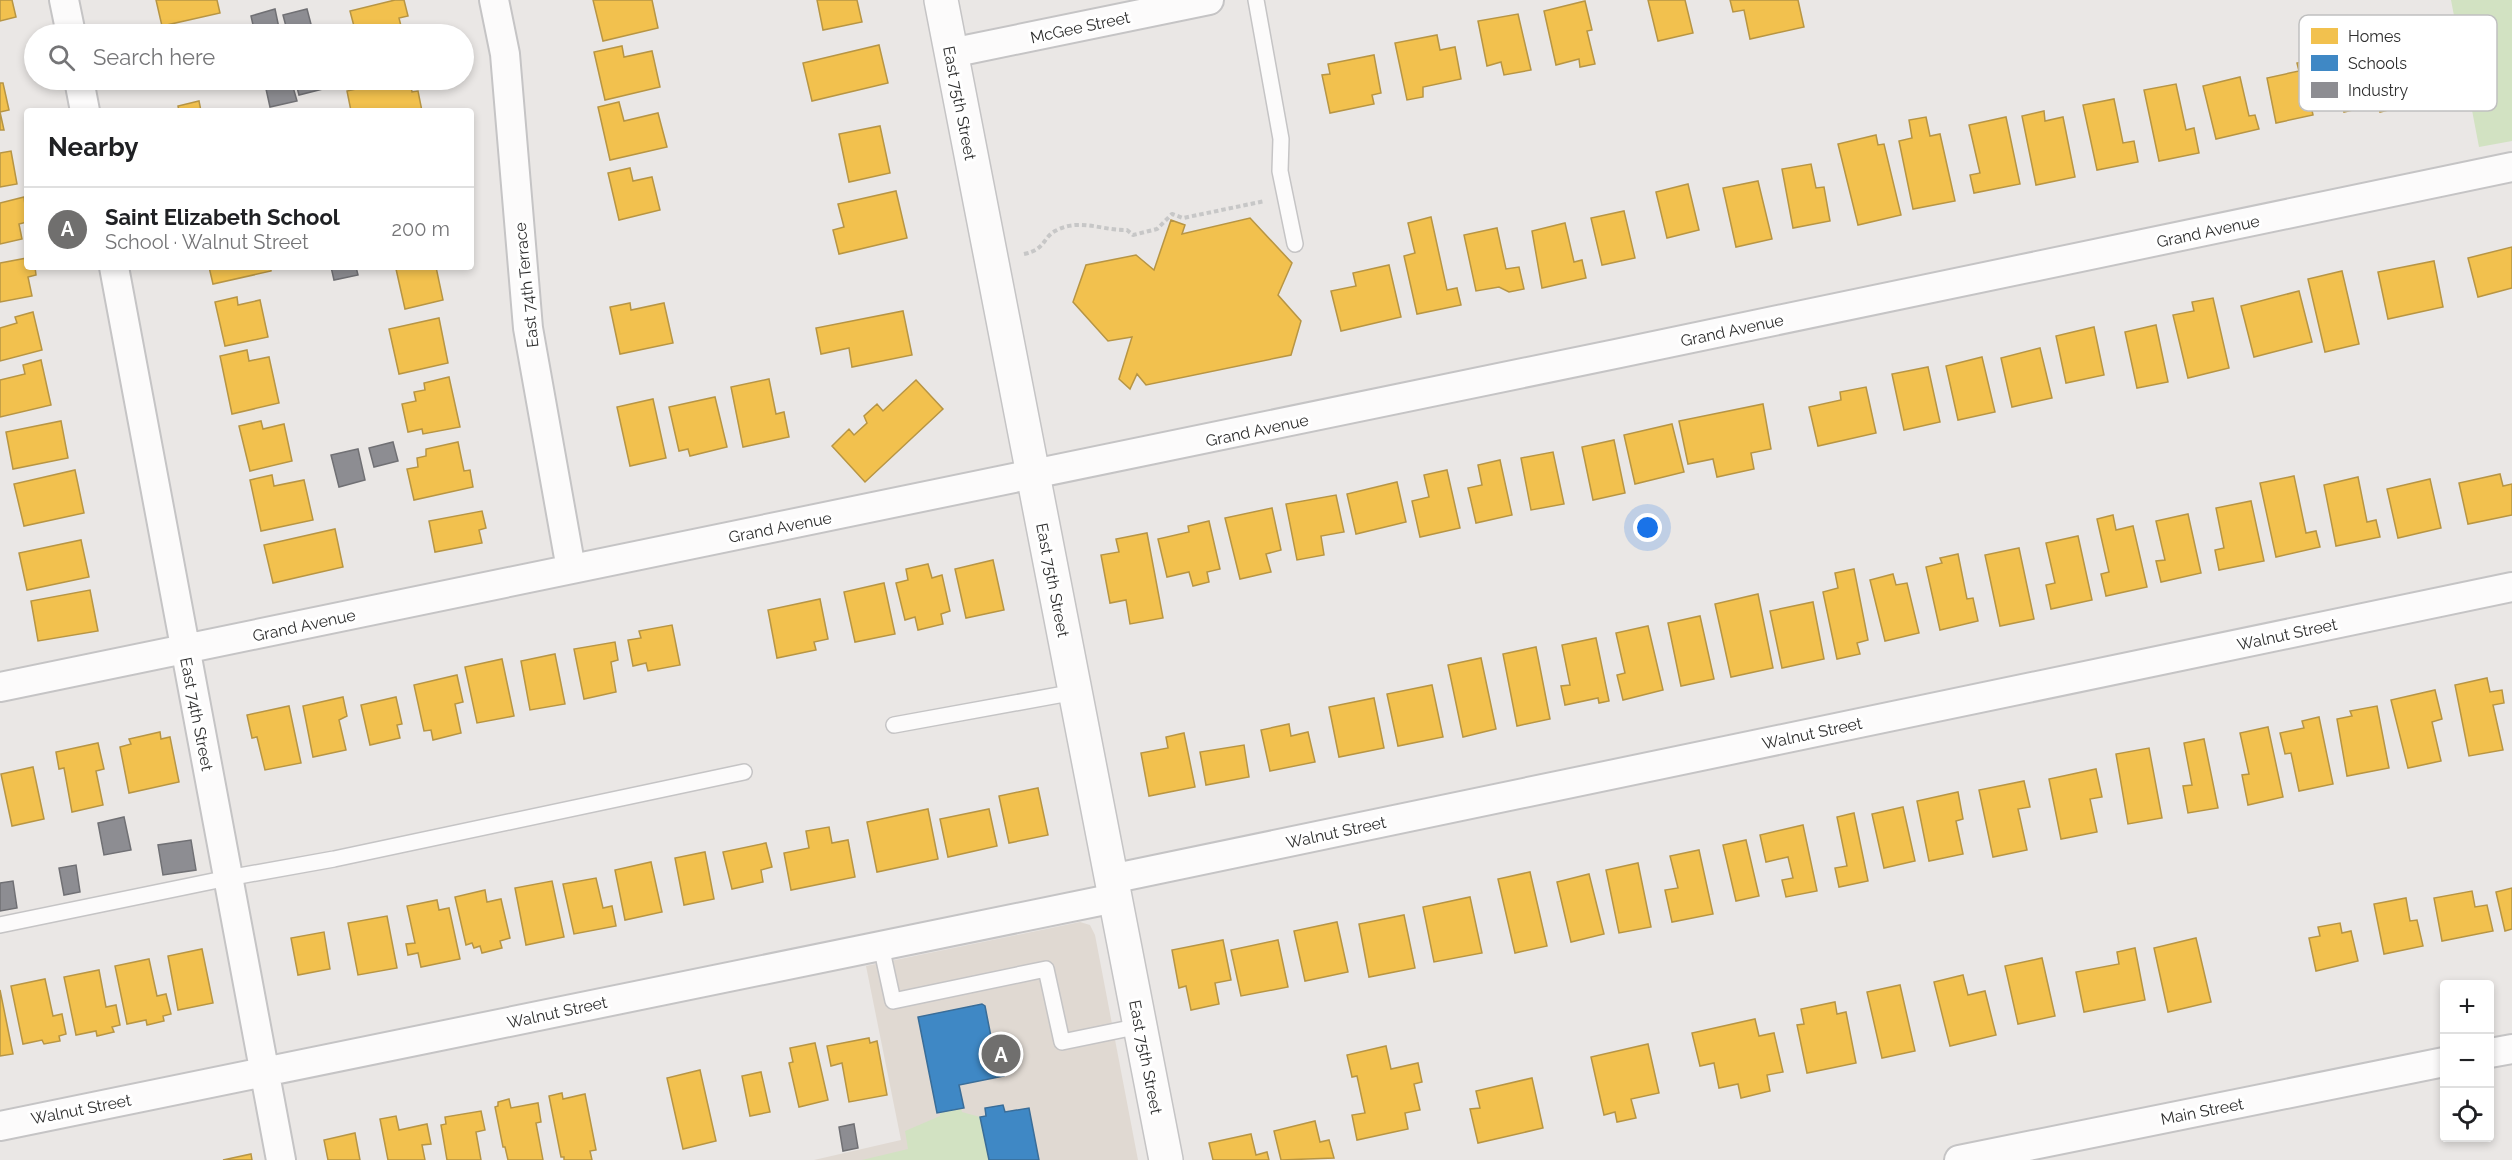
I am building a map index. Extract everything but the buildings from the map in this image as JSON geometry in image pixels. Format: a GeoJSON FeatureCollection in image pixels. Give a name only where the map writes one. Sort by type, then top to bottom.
{"type":"FeatureCollection","features":[{"type":"Feature","properties":{"kind":"main road","name":"East 75th Street"},"geometry":{"type":"LineString","coordinates":[[940,0],[1166,1160]]}},
{"type":"Feature","properties":{"kind":"street"},"geometry":{"type":"LineString","coordinates":[[64,0],[69,24]]}},
{"type":"Feature","properties":{"kind":"street","name":"East 74th Terrace"},"geometry":{"type":"LineString","coordinates":[[494,0],[505,54],[528,328],[571,569]]}},
{"type":"Feature","properties":{"kind":"street","name":"McGee Street"},"geometry":{"type":"LineString","coordinates":[[951,53],[1209,0]]}},
{"type":"Feature","properties":{"kind":"street"},"geometry":{"type":"LineString","coordinates":[[81,90],[84,108]]}},
{"type":"Feature","properties":{"kind":"street","name":"Grand Avenue"},"geometry":{"type":"LineString","coordinates":[[0,687],[571,569],[1034,477],[2512,167]]}},
{"type":"Feature","properties":{"kind":"street","name":"East 74th Street"},"geometry":{"type":"LineString","coordinates":[[115,270],[281,1160]]}},
{"type":"Feature","properties":{"kind":"street","name":"Walnut Street"},"geometry":{"type":"LineString","coordinates":[[0,1126],[881,946],[1113,889],[2512,587]]}},
{"type":"Feature","properties":{"kind":"street"},"geometry":{"type":"LineString","coordinates":[[2494,1052],[2512,1049]]}},
{"type":"Feature","properties":{"kind":"street","name":"Main Street"},"geometry":{"type":"LineString","coordinates":[[1972,1159],[2440,1063]]}},
{"type":"Feature","properties":{"kind":"lane"},"geometry":{"type":"LineString","coordinates":[[1256,0],[1281,139],[1280,171],[1295,244]]}},
{"type":"Feature","properties":{"kind":"lane"},"geometry":{"type":"LineString","coordinates":[[894,725],[1075,692]]}},
{"type":"Feature","properties":{"kind":"lane"},"geometry":{"type":"LineString","coordinates":[[0,925],[228,878],[334,859],[744,772]]}},
{"type":"Feature","properties":{"kind":"lane"},"geometry":{"type":"LineString","coordinates":[[881,946],[893,1001],[1046,969],[1062,1042],[1140,1026]]}},
{"type":"Feature","properties":{"kind":"path"},"geometry":{"type":"LineString","coordinates":[[1024,254],[1041,248],[1052,234],[1066,227],[1086,223],[1112,231],[1127,230],[1133,234],[1157,229],[1172,214],[1183,218],[1285,196]]}},
{"type":"Feature","properties":{"kind":"shaded area"},"geometry":{"type":"Polygon","coordinates":[[[1080,922],[1090,925],[1095,935],[1138,1160],[814,1160],[901,1140],[866,966],[1080,922]]]}},
{"type":"Feature","properties":{"kind":"green space"},"geometry":{"type":"Polygon","coordinates":[[[2451,0],[2512,0],[2512,141],[2479,147],[2472,111],[2497,111],[2497,15],[2454,15],[2451,0]]]}},
{"type":"Feature","properties":{"kind":"green space"},"geometry":{"type":"Polygon","coordinates":[[[961,1108],[962,1112],[980,1117],[989,1160],[862,1160],[908,1149],[905,1131],[940,1116],[940,1113],[961,1108]]]}},
{"type":"Feature","properties":{"kind":"place","name":"Saint Elizabeth School"},"geometry":{"type":"Point","coordinates":[1001,1054]}}]}
